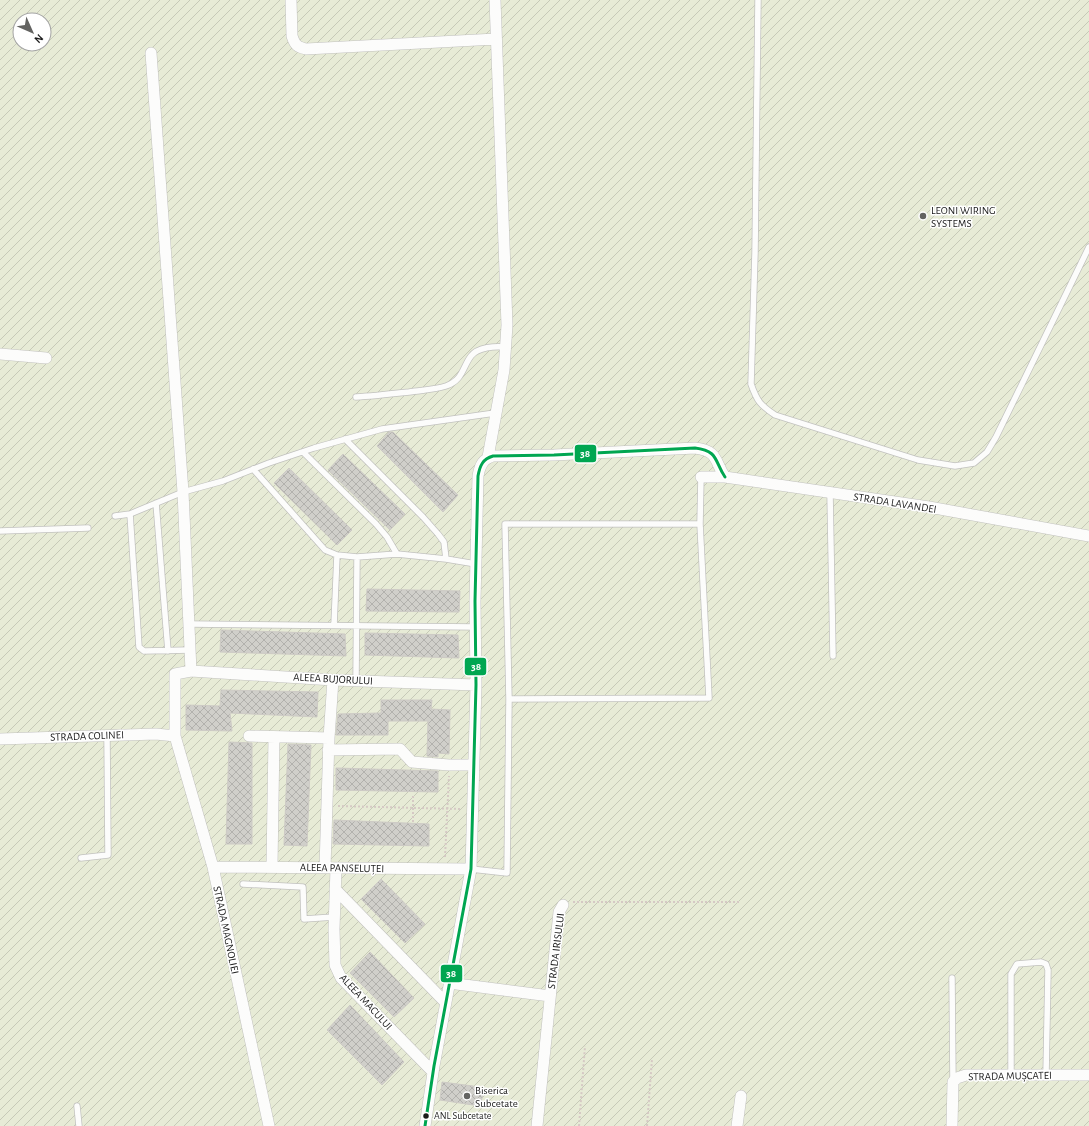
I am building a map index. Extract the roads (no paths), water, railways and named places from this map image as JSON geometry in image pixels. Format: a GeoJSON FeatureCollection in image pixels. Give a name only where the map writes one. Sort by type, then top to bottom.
{"type":"FeatureCollection","features":[{"type":"Feature","properties":{"kind":"street"},"geometry":{"type":"LineString","coordinates":[[291,0],[292,36],[297,47],[306,49],[496,39]]}},
{"type":"Feature","properties":{"kind":"street"},"geometry":{"type":"LineString","coordinates":[[488,457],[504,370],[507,317],[494,0]]}},
{"type":"Feature","properties":{"kind":"street"},"geometry":{"type":"LineString","coordinates":[[151,53],[183,492],[191,671]]}},
{"type":"Feature","properties":{"kind":"street"},"geometry":{"type":"LineString","coordinates":[[0,354],[46,358]]}},
{"type":"Feature","properties":{"kind":"street"},"geometry":{"type":"LineString","coordinates":[[425,1126],[433,1072],[471,869],[476,685],[475,626],[479,467],[482,461],[488,457],[494,456],[554,455],[695,448],[711,453],[718,461],[724,477]]}},
{"type":"Feature","properties":{"kind":"street","name":"STRADA LAVANDEI"},"geometry":{"type":"LineString","coordinates":[[701,477],[724,477],[929,507],[1089,536]]}},
{"type":"Feature","properties":{"kind":"street","name":"ALEEA BUJORULUI"},"geometry":{"type":"LineString","coordinates":[[191,671],[333,680],[476,685]]}},
{"type":"Feature","properties":{"kind":"street","name":"STRADA MAGNOLIEI"},"geometry":{"type":"LineString","coordinates":[[191,671],[175,674],[175,736],[212,867],[269,1126]]}},
{"type":"Feature","properties":{"kind":"street","name":"ALEEA MACULUI"},"geometry":{"type":"LineString","coordinates":[[333,680],[328,750],[327,805],[331,868],[335,889],[335,965],[341,978],[433,1072]]}},
{"type":"Feature","properties":{"kind":"street","name":"STRADA COLINEI"},"geometry":{"type":"LineString","coordinates":[[0,739],[156,734],[175,736]]}},
{"type":"Feature","properties":{"kind":"street"},"geometry":{"type":"LineString","coordinates":[[249,736],[329,738]]}},
{"type":"Feature","properties":{"kind":"street"},"geometry":{"type":"LineString","coordinates":[[272,867],[274,737]]}},
{"type":"Feature","properties":{"kind":"street"},"geometry":{"type":"LineString","coordinates":[[328,750],[400,749],[412,762],[473,765]]}},
{"type":"Feature","properties":{"kind":"street","name":"ALEEA PANSELUȚEI"},"geometry":{"type":"LineString","coordinates":[[212,867],[471,869]]}},
{"type":"Feature","properties":{"kind":"street"},"geometry":{"type":"LineString","coordinates":[[335,889],[446,1003]]}},
{"type":"Feature","properties":{"kind":"street","name":"STRADA IRISULUI"},"geometry":{"type":"LineString","coordinates":[[537,1126],[559,912],[563,905]]}},
{"type":"Feature","properties":{"kind":"street"},"geometry":{"type":"LineString","coordinates":[[449,983],[550,996]]}},
{"type":"Feature","properties":{"kind":"street","name":"STRADA MUȘCATEI"},"geometry":{"type":"LineString","coordinates":[[952,1126],[953,1082],[957,1078],[966,1075],[1089,1075]]}},
{"type":"Feature","properties":{"kind":"street"},"geometry":{"type":"LineString","coordinates":[[737,1126],[741,1096]]}},
{"type":"Feature","properties":{"kind":"lane"},"geometry":{"type":"LineString","coordinates":[[758,0],[755,253],[751,384],[756,399],[767,410],[775,415],[918,460],[955,466],[974,463],[987,452],[996,437],[1089,246]]}},
{"type":"Feature","properties":{"kind":"lane"},"geometry":{"type":"LineString","coordinates":[[356,396],[382,395],[445,386],[459,378],[471,355],[477,351],[497,346],[505,347]]}},
{"type":"Feature","properties":{"kind":"lane"},"geometry":{"type":"LineString","coordinates":[[115,516],[130,514],[183,492],[223,481],[253,469],[345,439],[382,429],[495,413]]}},
{"type":"Feature","properties":{"kind":"lane"},"geometry":{"type":"LineString","coordinates":[[345,439],[438,534],[444,542],[446,559]]}},
{"type":"Feature","properties":{"kind":"lane"},"geometry":{"type":"LineString","coordinates":[[303,452],[376,524],[387,537],[397,554]]}},
{"type":"Feature","properties":{"kind":"lane"},"geometry":{"type":"LineString","coordinates":[[253,469],[325,550],[336,555],[357,557],[397,554],[476,564]]}},
{"type":"Feature","properties":{"kind":"lane"},"geometry":{"type":"LineString","coordinates":[[508,699],[709,698],[700,524],[701,477]]}},
{"type":"Feature","properties":{"kind":"lane"},"geometry":{"type":"LineString","coordinates":[[830,493],[833,656]]}},
{"type":"Feature","properties":{"kind":"lane"},"geometry":{"type":"LineString","coordinates":[[156,503],[168,652]]}},
{"type":"Feature","properties":{"kind":"lane"},"geometry":{"type":"LineString","coordinates":[[130,514],[139,647],[144,651],[168,652],[190,650]]}},
{"type":"Feature","properties":{"kind":"lane"},"geometry":{"type":"LineString","coordinates":[[471,869],[507,873],[508,699],[504,524],[700,524]]}},
{"type":"Feature","properties":{"kind":"lane"},"geometry":{"type":"LineString","coordinates":[[0,531],[88,528]]}},
{"type":"Feature","properties":{"kind":"lane"},"geometry":{"type":"LineString","coordinates":[[334,625],[336,555]]}},
{"type":"Feature","properties":{"kind":"lane"},"geometry":{"type":"LineString","coordinates":[[356,680],[357,557]]}},
{"type":"Feature","properties":{"kind":"lane"},"geometry":{"type":"LineString","coordinates":[[189,624],[475,626]]}},
{"type":"Feature","properties":{"kind":"lane"},"geometry":{"type":"LineString","coordinates":[[81,858],[108,855],[106,736]]}},
{"type":"Feature","properties":{"kind":"lane"},"geometry":{"type":"LineString","coordinates":[[243,884],[303,887],[304,919],[334,917]]}},
{"type":"Feature","properties":{"kind":"lane"},"geometry":{"type":"LineString","coordinates":[[1011,1075],[1011,974],[1017,964],[1041,962],[1046,964],[1048,970],[1046,1075]]}},
{"type":"Feature","properties":{"kind":"lane"},"geometry":{"type":"LineString","coordinates":[[952,978],[953,1082]]}},
{"type":"Feature","properties":{"kind":"lane"},"geometry":{"type":"LineString","coordinates":[[77,1106],[79,1126]]}},
{"type":"Feature","properties":{"kind":"place","name":"LEONI WIRING SYSTEMS"},"geometry":{"type":"Point","coordinates":[923,216]}},
{"type":"Feature","properties":{"kind":"place","name":"Biserica Subcetate"},"geometry":{"type":"Point","coordinates":[467,1096]}},
{"type":"Feature","properties":{"kind":"place","name":"ANL Subcetate"},"geometry":{"type":"Point","coordinates":[426,1116]}}]}
